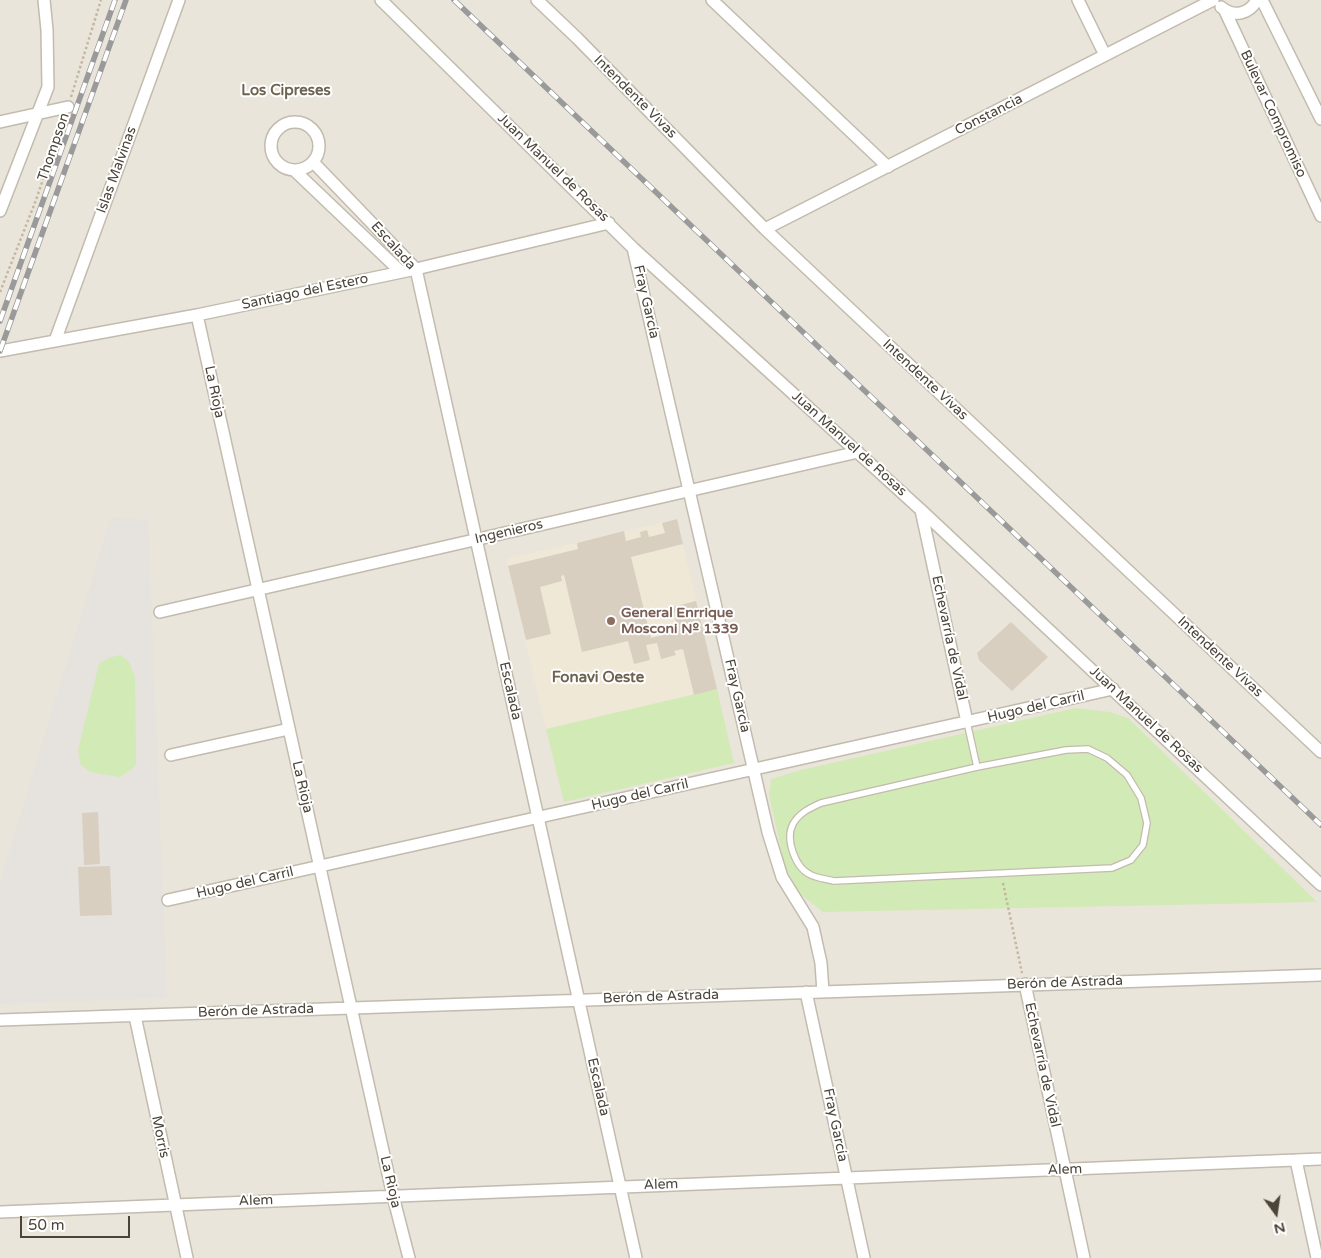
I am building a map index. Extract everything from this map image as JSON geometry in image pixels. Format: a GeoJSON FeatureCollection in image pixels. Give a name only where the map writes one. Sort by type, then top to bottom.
{"type":"FeatureCollection","features":[{"type":"Feature","properties":{"kind":"street","name":"Thompson"},"geometry":{"type":"LineString","coordinates":[[0,211],[48,87],[47,30],[44,0]]}},
{"type":"Feature","properties":{"kind":"street","name":"Islas Malvinas"},"geometry":{"type":"LineString","coordinates":[[55,341],[179,0]]}},
{"type":"Feature","properties":{"kind":"street","name":"Juan Manuel de Rosas"},"geometry":{"type":"LineString","coordinates":[[381,0],[633,248],[921,510],[1321,885]]}},
{"type":"Feature","properties":{"kind":"street","name":"Intendente Vivas"},"geometry":{"type":"LineString","coordinates":[[537,0],[584,45],[765,230],[1321,752]]}},
{"type":"Feature","properties":{"kind":"street"},"geometry":{"type":"LineString","coordinates":[[712,0],[888,167]]}},
{"type":"Feature","properties":{"kind":"street"},"geometry":{"type":"LineString","coordinates":[[1078,0],[1105,56]]}},
{"type":"Feature","properties":{"kind":"street","name":"Constancia"},"geometry":{"type":"LineString","coordinates":[[765,230],[1214,0]]}},
{"type":"Feature","properties":{"kind":"street","name":"Bulevar Compromiso"},"geometry":{"type":"LineString","coordinates":[[1214,0],[1225,11],[1321,216]]}},
{"type":"Feature","properties":{"kind":"street"},"geometry":{"type":"LineString","coordinates":[[1225,11],[1232,14],[1246,12],[1252,8],[1257,0]]}},
{"type":"Feature","properties":{"kind":"street"},"geometry":{"type":"LineString","coordinates":[[1262,0],[1321,118]]}},
{"type":"Feature","properties":{"kind":"street"},"geometry":{"type":"LineString","coordinates":[[0,122],[68,107]]}},
{"type":"Feature","properties":{"kind":"street","name":"Escalada"},"geometry":{"type":"LineString","coordinates":[[401,272],[295,171],[282,166],[273,156],[271,142],[277,130],[296,122],[309,126],[320,143],[318,157],[314,162],[416,269],[636,1258]]}},
{"type":"Feature","properties":{"kind":"street"},"geometry":{"type":"LineString","coordinates":[[295,171],[308,167],[314,162]]}},
{"type":"Feature","properties":{"kind":"street","name":"Santiago del Estero"},"geometry":{"type":"LineString","coordinates":[[0,351],[197,316],[416,269],[608,223]]}},
{"type":"Feature","properties":{"kind":"street","name":"Fray García"},"geometry":{"type":"LineString","coordinates":[[633,248],[768,832],[782,877],[813,927],[821,963],[822,992]]}},
{"type":"Feature","properties":{"kind":"street","name":"La Rioja"},"geometry":{"type":"LineString","coordinates":[[197,316],[393,1196],[409,1258]]}},
{"type":"Feature","properties":{"kind":"street","name":"Ingenieros"},"geometry":{"type":"LineString","coordinates":[[160,612],[858,452]]}},
{"type":"Feature","properties":{"kind":"street","name":"Echevarría de Vidal"},"geometry":{"type":"LineString","coordinates":[[921,510],[967,722]]}},
{"type":"Feature","properties":{"kind":"street","name":"Hugo del Carril"},"geometry":{"type":"LineString","coordinates":[[168,900],[1113,689]]}},
{"type":"Feature","properties":{"kind":"street"},"geometry":{"type":"LineString","coordinates":[[171,755],[289,729]]}},
{"type":"Feature","properties":{"kind":"street","name":"Berón de Astrada"},"geometry":{"type":"LineString","coordinates":[[0,1020],[1321,975]]}},
{"type":"Feature","properties":{"kind":"street","name":"Echevarría de Vidal"},"geometry":{"type":"LineString","coordinates":[[1024,984],[1084,1258]]}},
{"type":"Feature","properties":{"kind":"street","name":"Fray García"},"geometry":{"type":"LineString","coordinates":[[806,992],[864,1258]]}},
{"type":"Feature","properties":{"kind":"street","name":"Morris"},"geometry":{"type":"LineString","coordinates":[[135,1016],[187,1258]]}},
{"type":"Feature","properties":{"kind":"street","name":"Alem"},"geometry":{"type":"LineString","coordinates":[[0,1212],[1321,1159]]}},
{"type":"Feature","properties":{"kind":"street"},"geometry":{"type":"LineString","coordinates":[[1296,1160],[1317,1258]]}},
{"type":"Feature","properties":{"kind":"lane","name":"Echevarría de Vidal"},"geometry":{"type":"LineString","coordinates":[[967,722],[977,767]]}},
{"type":"Feature","properties":{"kind":"lane"},"geometry":{"type":"LineString","coordinates":[[1088,749],[1107,758],[1127,775],[1141,798],[1147,823],[1143,845],[1130,860],[1112,868],[1000,873],[834,881],[810,875],[796,863],[791,844],[793,825],[804,811],[821,803],[977,767],[1066,750],[1088,749]]}},
{"type":"Feature","properties":{"kind":"path","name":"Thompson"},"geometry":{"type":"LineString","coordinates":[[0,292],[36,200],[68,107],[100,0]]}},
{"type":"Feature","properties":{"kind":"path","name":"Echevarría de Vidal"},"geometry":{"type":"LineString","coordinates":[[1000,873],[1024,984]]}},
{"type":"Feature","properties":{"kind":"shaded area"},"geometry":{"type":"Polygon","coordinates":[[[0,0],[1321,0],[1321,1258],[0,1258],[0,0]]]}},
{"type":"Feature","properties":{"kind":"shaded area"},"geometry":{"type":"Polygon","coordinates":[[[111,517],[148,520],[167,998],[0,1004],[0,882],[111,517]]]}},
{"type":"Feature","properties":{"kind":"shaded area","name":"General Enrrique Mosconi Nº 1339"},"geometry":{"type":"Polygon","coordinates":[[[677,519],[717,689],[546,729],[506,559],[677,519]]]}},
{"type":"Feature","properties":{"kind":"green space"},"geometry":{"type":"Polygon","coordinates":[[[121,655],[129,662],[135,677],[136,764],[120,777],[90,772],[80,764],[78,750],[99,664],[108,658],[121,655]]]}},
{"type":"Feature","properties":{"kind":"green space"},"geometry":{"type":"Polygon","coordinates":[[[717,689],[734,763],[564,802],[546,729],[717,689]]]}},
{"type":"Feature","properties":{"kind":"green space"},"geometry":{"type":"Polygon","coordinates":[[[1076,708],[1110,712],[1128,718],[1317,902],[823,912],[799,893],[785,866],[769,795],[771,779],[801,770],[1076,708]]]}},
{"type":"Feature","properties":{"kind":"building"},"geometry":{"type":"Polygon","coordinates":[[[677,519],[683,544],[631,557],[651,638],[678,631],[673,607],[696,601],[717,689],[694,695],[683,649],[674,651],[676,655],[661,659],[657,643],[646,645],[650,660],[634,664],[628,641],[582,652],[564,575],[561,576],[562,581],[540,587],[551,634],[526,640],[508,566],[578,549],[577,543],[624,531],[626,541],[641,537],[640,532],[647,530],[649,537],[665,533],[662,523],[677,519]]]}},
{"type":"Feature","properties":{"kind":"building"},"geometry":{"type":"Polygon","coordinates":[[[1011,622],[1048,657],[1012,691],[979,660],[977,653],[1011,622]]]}},
{"type":"Feature","properties":{"kind":"building"},"geometry":{"type":"Polygon","coordinates":[[[98,812],[100,864],[84,865],[82,813],[98,812]]]}},
{"type":"Feature","properties":{"kind":"building"},"geometry":{"type":"Polygon","coordinates":[[[110,866],[112,915],[80,916],[78,867],[110,866]]]}},
{"type":"Feature","properties":{"kind":"railway"},"geometry":{"type":"LineString","coordinates":[[0,321],[115,0]]}},
{"type":"Feature","properties":{"kind":"railway"},"geometry":{"type":"LineString","coordinates":[[0,351],[126,0]]}},
{"type":"Feature","properties":{"kind":"railway"},"geometry":{"type":"LineString","coordinates":[[454,0],[1321,825]]}},
{"type":"Feature","properties":{"kind":"place","name":"General Enrrique Mosconi Nº 1339"},"geometry":{"type":"Point","coordinates":[611,621]}},
{"type":"Feature","properties":{"kind":"district","name":"Los Cipreses"},"geometry":{"type":"Point","coordinates":[286,91]}},
{"type":"Feature","properties":{"kind":"district","name":"Fonavi Oeste"},"geometry":{"type":"Point","coordinates":[598,678]}}]}
